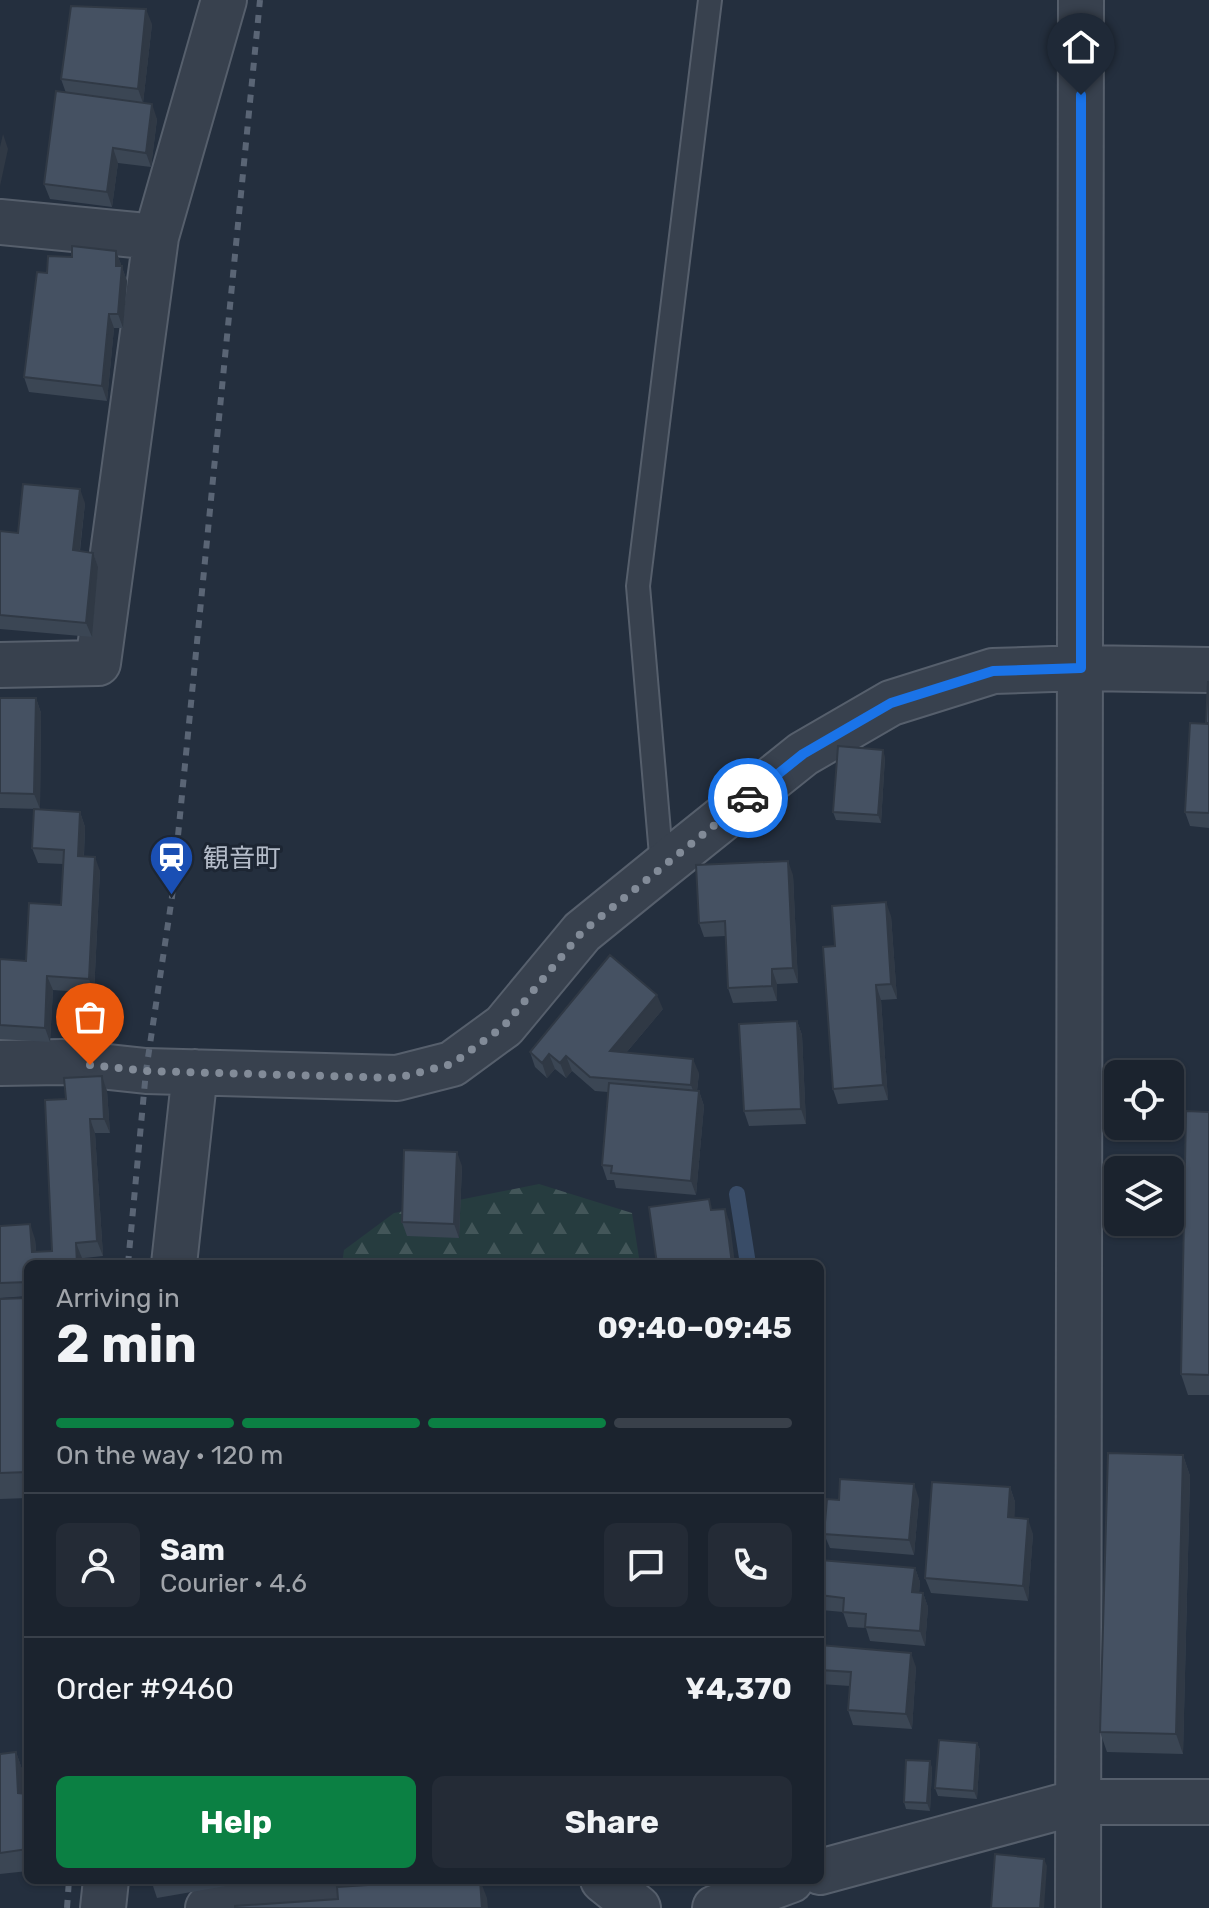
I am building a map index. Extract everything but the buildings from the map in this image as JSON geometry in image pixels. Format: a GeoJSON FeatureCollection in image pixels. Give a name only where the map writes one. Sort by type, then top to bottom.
{"type":"FeatureCollection","features":[{"type":"Feature","properties":{"kind":"street"},"geometry":{"type":"LineString","coordinates":[[0,665],[98,663],[156,237],[224,0]]}},
{"type":"Feature","properties":{"kind":"street"},"geometry":{"type":"LineString","coordinates":[[1078,1908],[1081,0]]}},
{"type":"Feature","properties":{"kind":"street"},"geometry":{"type":"LineString","coordinates":[[0,222],[156,237]]}},
{"type":"Feature","properties":{"kind":"street"},"geometry":{"type":"LineString","coordinates":[[0,1063],[62,1062],[146,1071],[397,1078],[452,1064],[504,1026],[582,932],[803,754],[891,703],[993,671],[1081,668],[1209,670]]}},
{"type":"Feature","properties":{"kind":"street"},"geometry":{"type":"LineString","coordinates":[[174,1260],[195,1072]]}},
{"type":"Feature","properties":{"kind":"street"},"geometry":{"type":"LineString","coordinates":[[824,1871],[1078,1802],[1209,1802]]}},
{"type":"Feature","properties":{"kind":"street"},"geometry":{"type":"LineString","coordinates":[[103,1908],[106,1884]]}},
{"type":"Feature","properties":{"kind":"street"},"geometry":{"type":"LineString","coordinates":[[208,1908],[373,1884]]}},
{"type":"Feature","properties":{"kind":"street"},"geometry":{"type":"LineString","coordinates":[[608,1884],[638,1908]]}},
{"type":"Feature","properties":{"kind":"street"},"geometry":{"type":"LineString","coordinates":[[715,1908],[780,1884]]}},
{"type":"Feature","properties":{"kind":"lane"},"geometry":{"type":"LineString","coordinates":[[662,867],[638,586],[710,0]]}},
{"type":"Feature","properties":{"kind":"green space"},"geometry":{"type":"Polygon","coordinates":[[[539,1184],[632,1213],[639,1260],[343,1260],[344,1250],[394,1213],[539,1184]]]}},
{"type":"Feature","properties":{"kind":"waterway"},"geometry":{"type":"LineString","coordinates":[[737,1194],[747,1260]]}},
{"type":"Feature","properties":{"kind":"railway"},"geometry":{"type":"LineString","coordinates":[[128,1260],[146,1071],[172,897],[260,0]]}},
{"type":"Feature","properties":{"kind":"railway"},"geometry":{"type":"LineString","coordinates":[[67,1908],[69,1884]]}},
{"type":"Feature","properties":{"kind":"way so far"},"geometry":{"type":"LineString","coordinates":[[90,1065],[146,1071],[397,1078],[452,1064],[504,1026],[582,932],[748,798]]}},
{"type":"Feature","properties":{"kind":"place","name":"観音町"},"geometry":{"type":"Point","coordinates":[172,897]}},
{"type":"Feature","properties":{"kind":"route"},"geometry":{"type":"LineString","coordinates":[[748,798],[803,754],[891,703],[993,671],[1081,668],[1081,95]]}}]}
